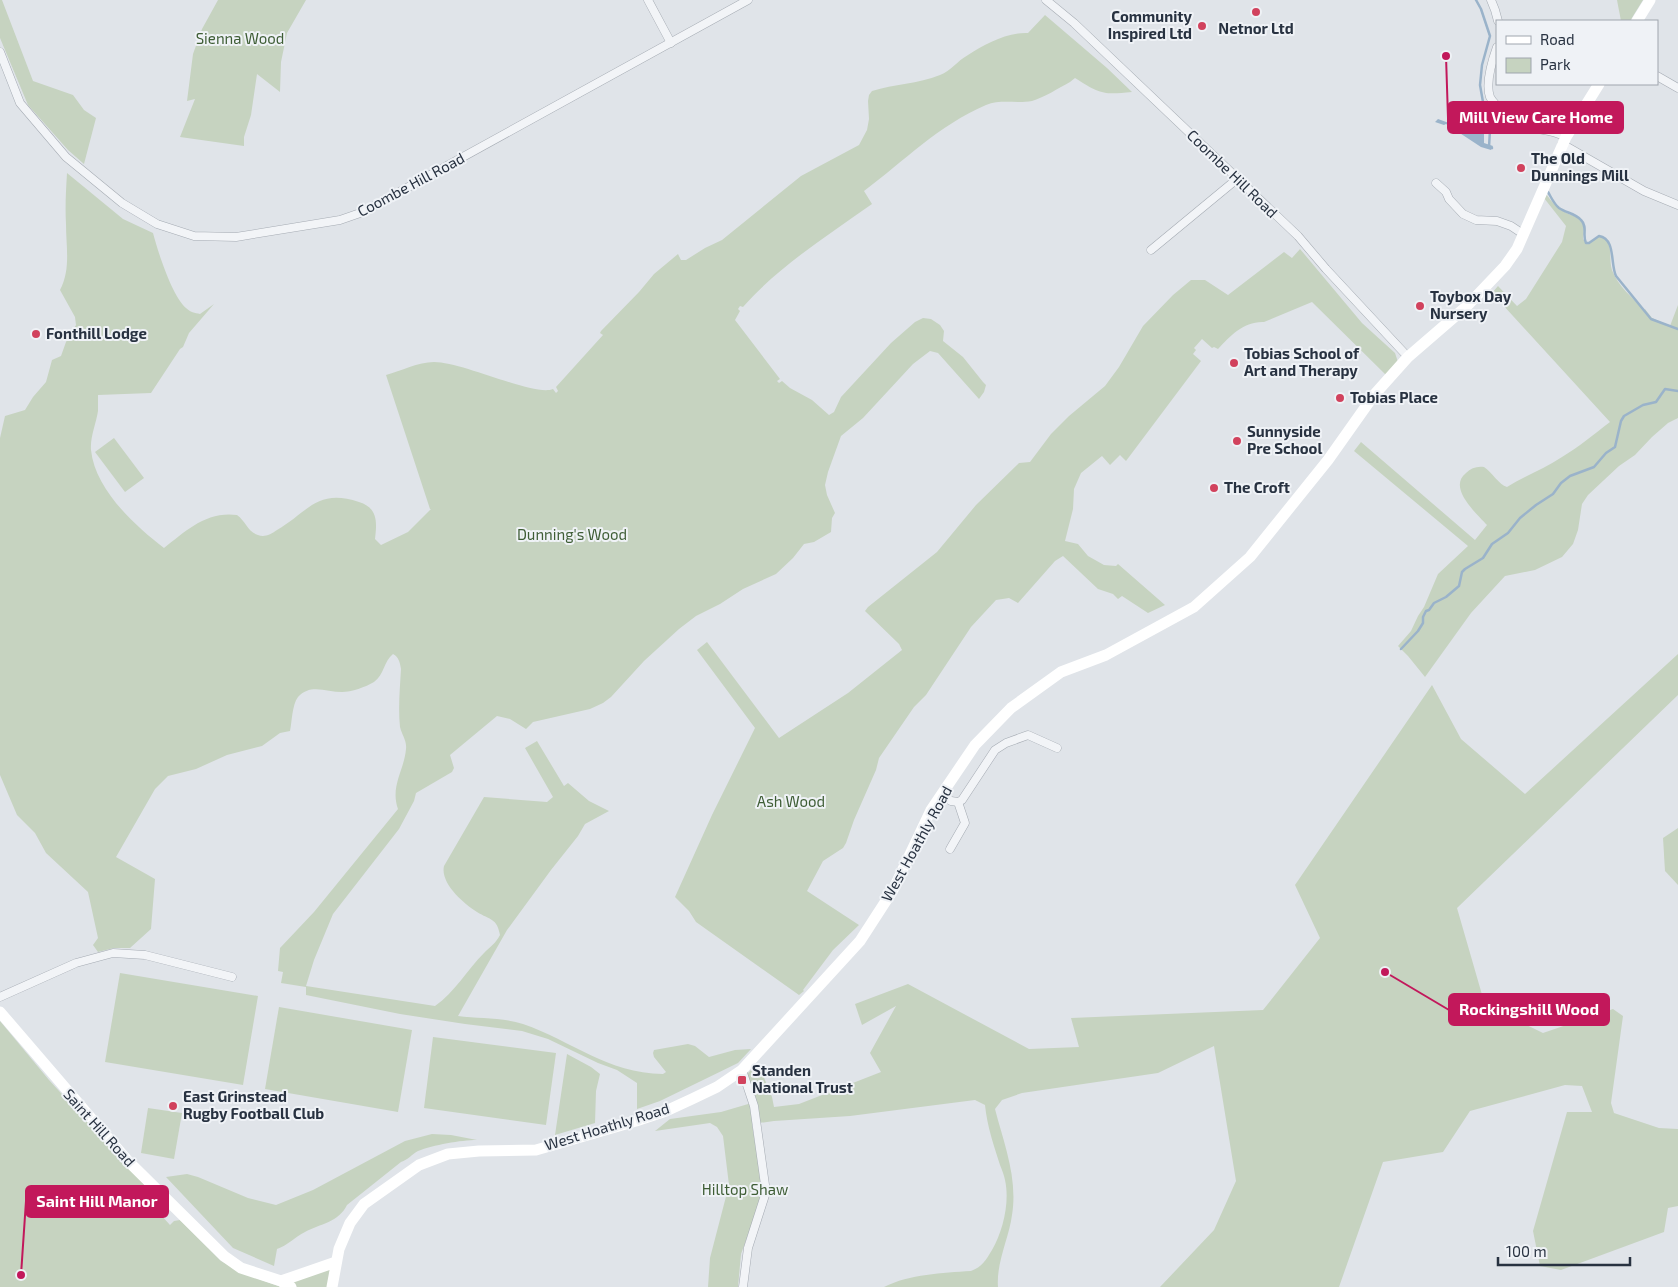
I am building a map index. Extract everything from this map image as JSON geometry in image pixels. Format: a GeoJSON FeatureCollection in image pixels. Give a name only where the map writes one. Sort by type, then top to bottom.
{"type":"FeatureCollection","features":[{"type":"Feature","properties":{"kind":"street"},"geometry":{"type":"LineString","coordinates":[[648,0],[671,43]]}},
{"type":"Feature","properties":{"kind":"street","name":"Coombe Hill Road"},"geometry":{"type":"LineString","coordinates":[[0,52],[20,104],[66,157],[122,203],[157,224],[194,236],[236,237],[340,220],[363,212],[748,0]]}},
{"type":"Feature","properties":{"kind":"street","name":"Coombe Hill Road"},"geometry":{"type":"LineString","coordinates":[[1046,0],[1081,30],[1298,236],[1408,357]]}},
{"type":"Feature","properties":{"kind":"street"},"geometry":{"type":"LineString","coordinates":[[1491,0],[1498,20]]}},
{"type":"Feature","properties":{"kind":"street"},"geometry":{"type":"LineString","coordinates":[[1638,20],[1650,0]]}},
{"type":"Feature","properties":{"kind":"street"},"geometry":{"type":"LineString","coordinates":[[1496,51],[1492,62],[1490,96],[1517,123],[1526,127],[1556,132],[1564,140],[1644,191],[1678,205]]}},
{"type":"Feature","properties":{"kind":"street"},"geometry":{"type":"LineString","coordinates":[[1658,77],[1678,88]]}},
{"type":"Feature","properties":{"kind":"street","name":"West Hoathly Road"},"geometry":{"type":"LineString","coordinates":[[332,1287],[339,1249],[350,1223],[364,1204],[419,1165],[448,1154],[478,1150],[536,1150],[636,1121],[666,1111],[700,1095],[742,1070],[860,941],[893,890],[932,810],[975,745],[1011,708],[1061,672],[1106,655],[1194,607],[1250,557],[1328,460],[1374,395],[1408,357],[1467,306],[1505,266],[1524,234],[1564,140],[1598,85]]}},
{"type":"Feature","properties":{"kind":"street"},"geometry":{"type":"LineString","coordinates":[[1151,250],[1237,180]]}},
{"type":"Feature","properties":{"kind":"street"},"geometry":{"type":"LineString","coordinates":[[1436,183],[1446,192],[1449,199],[1462,214],[1476,220],[1497,221],[1511,226],[1524,234]]}},
{"type":"Feature","properties":{"kind":"street"},"geometry":{"type":"LineString","coordinates":[[942,794],[951,801],[958,802],[962,800],[996,750],[1006,743],[1028,736],[1057,748]]}},
{"type":"Feature","properties":{"kind":"street"},"geometry":{"type":"LineString","coordinates":[[950,849],[965,823],[958,802]]}},
{"type":"Feature","properties":{"kind":"street"},"geometry":{"type":"LineString","coordinates":[[0,997],[76,963],[113,954],[145,955],[232,977]]}},
{"type":"Feature","properties":{"kind":"street","name":"Saint Hill Road"},"geometry":{"type":"LineString","coordinates":[[0,1012],[128,1161],[224,1256],[241,1268],[286,1284]]}},
{"type":"Feature","properties":{"kind":"street"},"geometry":{"type":"LineString","coordinates":[[742,1070],[754,1106],[766,1192],[748,1248],[743,1287]]}},
{"type":"Feature","properties":{"kind":"street"},"geometry":{"type":"LineString","coordinates":[[286,1284],[336,1262]]}},
{"type":"Feature","properties":{"kind":"green space"},"geometry":{"type":"Polygon","coordinates":[[[0,0],[2,0],[33,81],[73,95],[84,110],[96,118],[84,164],[68,150],[28,105],[0,38],[0,0]]]}},
{"type":"Feature","properties":{"kind":"green space","name":"Sienna Wood"},"geometry":{"type":"Polygon","coordinates":[[[218,0],[306,0],[287,33],[281,62],[280,92],[257,74],[251,115],[244,137],[244,146],[180,137],[195,99],[187,101],[193,54],[202,29],[218,0]]]}},
{"type":"Feature","properties":{"kind":"green space"},"geometry":{"type":"Polygon","coordinates":[[[1617,0],[1643,0],[1631,20],[1621,20],[1617,0]]]}},
{"type":"Feature","properties":{"kind":"green space","name":"Dunning's Wood"},"geometry":{"type":"Polygon","coordinates":[[[1045,15],[1132,92],[1102,92],[1075,78],[1036,100],[992,103],[969,113],[922,144],[864,191],[872,204],[804,252],[772,278],[743,307],[740,306],[738,309],[740,311],[735,320],[780,379],[777,381],[779,383],[782,381],[790,388],[812,400],[829,415],[834,412],[841,397],[891,343],[915,322],[923,318],[931,319],[940,325],[944,331],[943,341],[963,357],[986,385],[979,399],[938,353],[930,351],[913,364],[863,418],[841,436],[825,485],[835,513],[832,518],[831,532],[814,542],[804,544],[793,558],[776,574],[743,589],[720,604],[696,616],[644,661],[611,697],[603,703],[590,709],[533,722],[526,729],[510,719],[497,716],[450,755],[454,768],[452,772],[416,793],[414,801],[399,829],[333,914],[314,960],[306,986],[435,1006],[455,988],[500,935],[495,922],[471,908],[449,886],[444,866],[484,797],[547,802],[553,797],[525,748],[537,741],[564,786],[568,783],[589,801],[609,811],[585,824],[578,836],[551,870],[507,930],[458,1016],[499,1019],[523,1024],[607,1062],[643,1072],[663,1074],[666,1072],[654,1057],[654,1050],[688,1044],[695,1046],[709,1057],[735,1050],[751,1049],[738,1063],[660,1101],[637,1109],[637,1083],[617,1070],[548,1039],[522,1031],[400,1014],[306,995],[306,987],[281,983],[283,972],[278,971],[280,948],[314,912],[398,809],[396,786],[405,757],[406,746],[399,720],[401,669],[398,658],[393,654],[377,679],[367,686],[346,692],[313,689],[303,693],[294,704],[290,731],[280,733],[262,746],[227,755],[196,769],[168,776],[155,789],[116,857],[155,879],[151,929],[130,948],[114,948],[98,952],[93,945],[98,938],[88,892],[46,853],[35,833],[17,815],[0,775],[0,438],[5,416],[25,410],[46,382],[52,360],[61,356],[66,342],[76,325],[75,317],[60,290],[67,266],[67,173],[123,219],[153,233],[171,284],[186,308],[200,314],[214,304],[189,333],[183,347],[151,393],[98,395],[98,411],[92,435],[91,450],[100,479],[118,505],[140,528],[164,548],[197,524],[216,516],[237,515],[251,531],[265,536],[288,523],[314,504],[333,498],[345,498],[370,508],[376,521],[375,539],[381,545],[408,532],[431,509],[386,375],[428,362],[447,363],[531,388],[553,389],[556,393],[558,391],[556,387],[603,335],[600,333],[601,331],[654,274],[678,254],[681,260],[686,260],[722,240],[801,176],[859,145],[867,130],[869,119],[868,101],[872,91],[940,75],[964,57],[989,43],[1012,34],[1028,33],[1045,15]]]}},
{"type":"Feature","properties":{"kind":"green space"},"geometry":{"type":"Polygon","coordinates":[[[1546,194],[1558,208],[1579,218],[1583,225],[1583,239],[1586,243],[1590,243],[1599,236],[1604,238],[1609,246],[1612,270],[1618,282],[1652,318],[1670,326],[1678,305],[1678,418],[1668,423],[1635,455],[1619,466],[1588,495],[1582,504],[1578,530],[1573,544],[1562,557],[1535,570],[1505,576],[1471,613],[1425,677],[1398,646],[1411,631],[1438,574],[1468,546],[1354,451],[1361,442],[1475,540],[1487,525],[1471,508],[1462,493],[1461,479],[1468,471],[1477,467],[1484,467],[1501,484],[1507,487],[1568,453],[1610,422],[1492,293],[1498,286],[1517,306],[1526,299],[1562,242],[1566,226],[1544,198],[1546,194]]]}},
{"type":"Feature","properties":{"kind":"green space","name":"Ash Wood"},"geometry":{"type":"Polygon","coordinates":[[[1300,249],[1362,323],[1395,353],[1398,362],[1386,375],[1312,302],[1264,322],[1250,324],[1238,330],[1218,349],[1212,348],[1202,339],[1194,348],[1196,350],[1193,354],[1201,361],[1126,461],[1120,455],[1110,465],[1102,456],[1081,473],[1074,489],[1073,509],[1065,541],[1078,544],[1088,556],[1104,565],[1116,566],[1118,564],[1165,605],[1148,613],[1122,596],[1118,599],[1113,594],[1098,589],[1063,556],[1055,561],[1018,603],[1009,598],[996,600],[971,627],[926,695],[914,707],[879,758],[876,770],[846,843],[843,848],[823,861],[807,891],[859,925],[833,950],[804,991],[799,995],[696,922],[689,911],[675,897],[712,815],[755,728],[697,650],[707,642],[779,738],[848,693],[902,650],[899,644],[865,611],[868,607],[937,552],[976,505],[1019,463],[1030,462],[1051,434],[1105,386],[1119,367],[1143,326],[1173,295],[1191,280],[1205,280],[1228,295],[1284,252],[1292,258],[1300,249]]]}},
{"type":"Feature","properties":{"kind":"green space"},"geometry":{"type":"Polygon","coordinates":[[[114,438],[144,478],[125,492],[95,452],[114,438]]]}},
{"type":"Feature","properties":{"kind":"green space","name":"Hilltop Shaw"},"geometry":{"type":"Polygon","coordinates":[[[1678,654],[1678,695],[1457,908],[1485,1005],[1543,1033],[1613,1009],[1623,1016],[1611,1103],[1614,1113],[1659,1128],[1678,1129],[1678,1206],[1668,1208],[1664,1232],[1561,1270],[1540,1266],[1533,1231],[1567,1112],[1592,1112],[1582,1086],[1565,1085],[1470,1111],[1443,1152],[1383,1162],[1339,1287],[1160,1287],[1214,1230],[1236,1181],[1214,1046],[1158,1073],[1022,1093],[1002,1100],[995,1109],[1012,1174],[1013,1201],[1012,1215],[999,1269],[998,1287],[884,1287],[904,1279],[971,1271],[986,1260],[992,1250],[999,1234],[1007,1198],[1004,1176],[995,1151],[985,1105],[975,1100],[850,1116],[752,1124],[763,1190],[741,1254],[738,1287],[708,1287],[710,1258],[729,1185],[723,1136],[717,1127],[710,1123],[655,1131],[670,1119],[721,1112],[755,1102],[747,1074],[758,1063],[772,1097],[774,1107],[799,1104],[881,1072],[870,1053],[896,1006],[862,1025],[855,1004],[908,984],[1029,1049],[1079,1047],[1071,1018],[1263,1010],[1320,938],[1295,885],[1432,685],[1461,739],[1525,794],[1678,654]]]}},
{"type":"Feature","properties":{"kind":"green space"},"geometry":{"type":"Polygon","coordinates":[[[1678,828],[1678,885],[1665,871],[1663,838],[1678,828]]]}},
{"type":"Feature","properties":{"kind":"green space"},"geometry":{"type":"Polygon","coordinates":[[[120,973],[258,996],[243,1085],[105,1062],[120,973]]]}},
{"type":"Feature","properties":{"kind":"green space"},"geometry":{"type":"Polygon","coordinates":[[[279,1007],[412,1030],[398,1112],[265,1089],[279,1007]]]}},
{"type":"Feature","properties":{"kind":"green space"},"geometry":{"type":"Polygon","coordinates":[[[0,1021],[49,1080],[166,1208],[161,1215],[170,1225],[174,1221],[180,1220],[221,1261],[245,1274],[281,1287],[0,1287],[0,1021]]]}},
{"type":"Feature","properties":{"kind":"green space"},"geometry":{"type":"Polygon","coordinates":[[[433,1037],[556,1053],[546,1125],[424,1108],[433,1037]]]}},
{"type":"Feature","properties":{"kind":"green space"},"geometry":{"type":"Polygon","coordinates":[[[567,1054],[600,1074],[596,1091],[595,1123],[555,1135],[567,1054]]]}},
{"type":"Feature","properties":{"kind":"green space"},"geometry":{"type":"Polygon","coordinates":[[[148,1108],[182,1113],[174,1159],[141,1153],[148,1108]]]}},
{"type":"Feature","properties":{"kind":"green space"},"geometry":{"type":"Polygon","coordinates":[[[432,1134],[451,1135],[477,1140],[447,1143],[416,1152],[347,1205],[344,1211],[334,1219],[305,1232],[277,1249],[274,1266],[233,1248],[166,1177],[187,1174],[248,1198],[276,1205],[313,1190],[405,1141],[432,1134]]]}},
{"type":"Feature","properties":{"kind":"green space"},"geometry":{"type":"Polygon","coordinates":[[[330,1268],[329,1287],[297,1287],[290,1283],[330,1268]]]}},
{"type":"Feature","properties":{"kind":"water"},"geometry":{"type":"Polygon","coordinates":[[[1438,119],[1471,131],[1482,124],[1484,143],[1493,146],[1491,150],[1481,147],[1446,124],[1435,122],[1438,119]]]}},
{"type":"Feature","properties":{"kind":"waterway"},"geometry":{"type":"LineString","coordinates":[[1476,0],[1490,36],[1482,65],[1480,85],[1483,102]]}},
{"type":"Feature","properties":{"kind":"waterway"},"geometry":{"type":"LineString","coordinates":[[1485,112],[1490,130],[1489,147],[1492,148]]}},
{"type":"Feature","properties":{"kind":"waterway"},"geometry":{"type":"LineString","coordinates":[[1548,192],[1559,208],[1576,216],[1583,223],[1586,243],[1599,236],[1608,242],[1612,252],[1616,276],[1651,319],[1678,329]]}},
{"type":"Feature","properties":{"kind":"waterway"},"geometry":{"type":"LineString","coordinates":[[1401,649],[1418,631],[1423,623],[1426,611],[1434,603],[1446,597],[1459,586],[1462,572],[1465,569],[1483,558],[1492,544],[1508,533],[1520,518],[1553,494],[1561,483],[1570,476],[1594,467],[1606,453],[1615,447],[1624,416],[1643,405],[1656,402],[1665,389],[1678,391]]}},
{"type":"Feature","properties":{"kind":"place","name":"Netnor Ltd"},"geometry":{"type":"Point","coordinates":[1256,12]}},
{"type":"Feature","properties":{"kind":"place","name":"Community Inspired Ltd"},"geometry":{"type":"Point","coordinates":[1202,26]}},
{"type":"Feature","properties":{"kind":"place","name":"Mill View Care Home"},"geometry":{"type":"Point","coordinates":[1446,56]}},
{"type":"Feature","properties":{"kind":"place","name":"The Old Dunnings Mill"},"geometry":{"type":"Point","coordinates":[1521,168]}},
{"type":"Feature","properties":{"kind":"place","name":"Toybox Day Nursery"},"geometry":{"type":"Point","coordinates":[1420,306]}},
{"type":"Feature","properties":{"kind":"place","name":"Fonthill Lodge"},"geometry":{"type":"Point","coordinates":[36,334]}},
{"type":"Feature","properties":{"kind":"place","name":"Tobias School of Art and Therapy"},"geometry":{"type":"Point","coordinates":[1234,363]}},
{"type":"Feature","properties":{"kind":"place","name":"Tobias Place"},"geometry":{"type":"Point","coordinates":[1340,398]}},
{"type":"Feature","properties":{"kind":"place","name":"Sunnyside Pre School"},"geometry":{"type":"Point","coordinates":[1237,441]}},
{"type":"Feature","properties":{"kind":"place","name":"The Croft"},"geometry":{"type":"Point","coordinates":[1214,488]}},
{"type":"Feature","properties":{"kind":"place","name":"Rockingshill Wood"},"geometry":{"type":"Point","coordinates":[1385,972]}},
{"type":"Feature","properties":{"kind":"place","name":"Standen National Trust"},"geometry":{"type":"Point","coordinates":[742,1080]}},
{"type":"Feature","properties":{"kind":"place","name":"East Grinstead Rugby Football Club"},"geometry":{"type":"Point","coordinates":[173,1106]}},
{"type":"Feature","properties":{"kind":"place","name":"Saint Hill Manor"},"geometry":{"type":"Point","coordinates":[21,1275]}}]}
